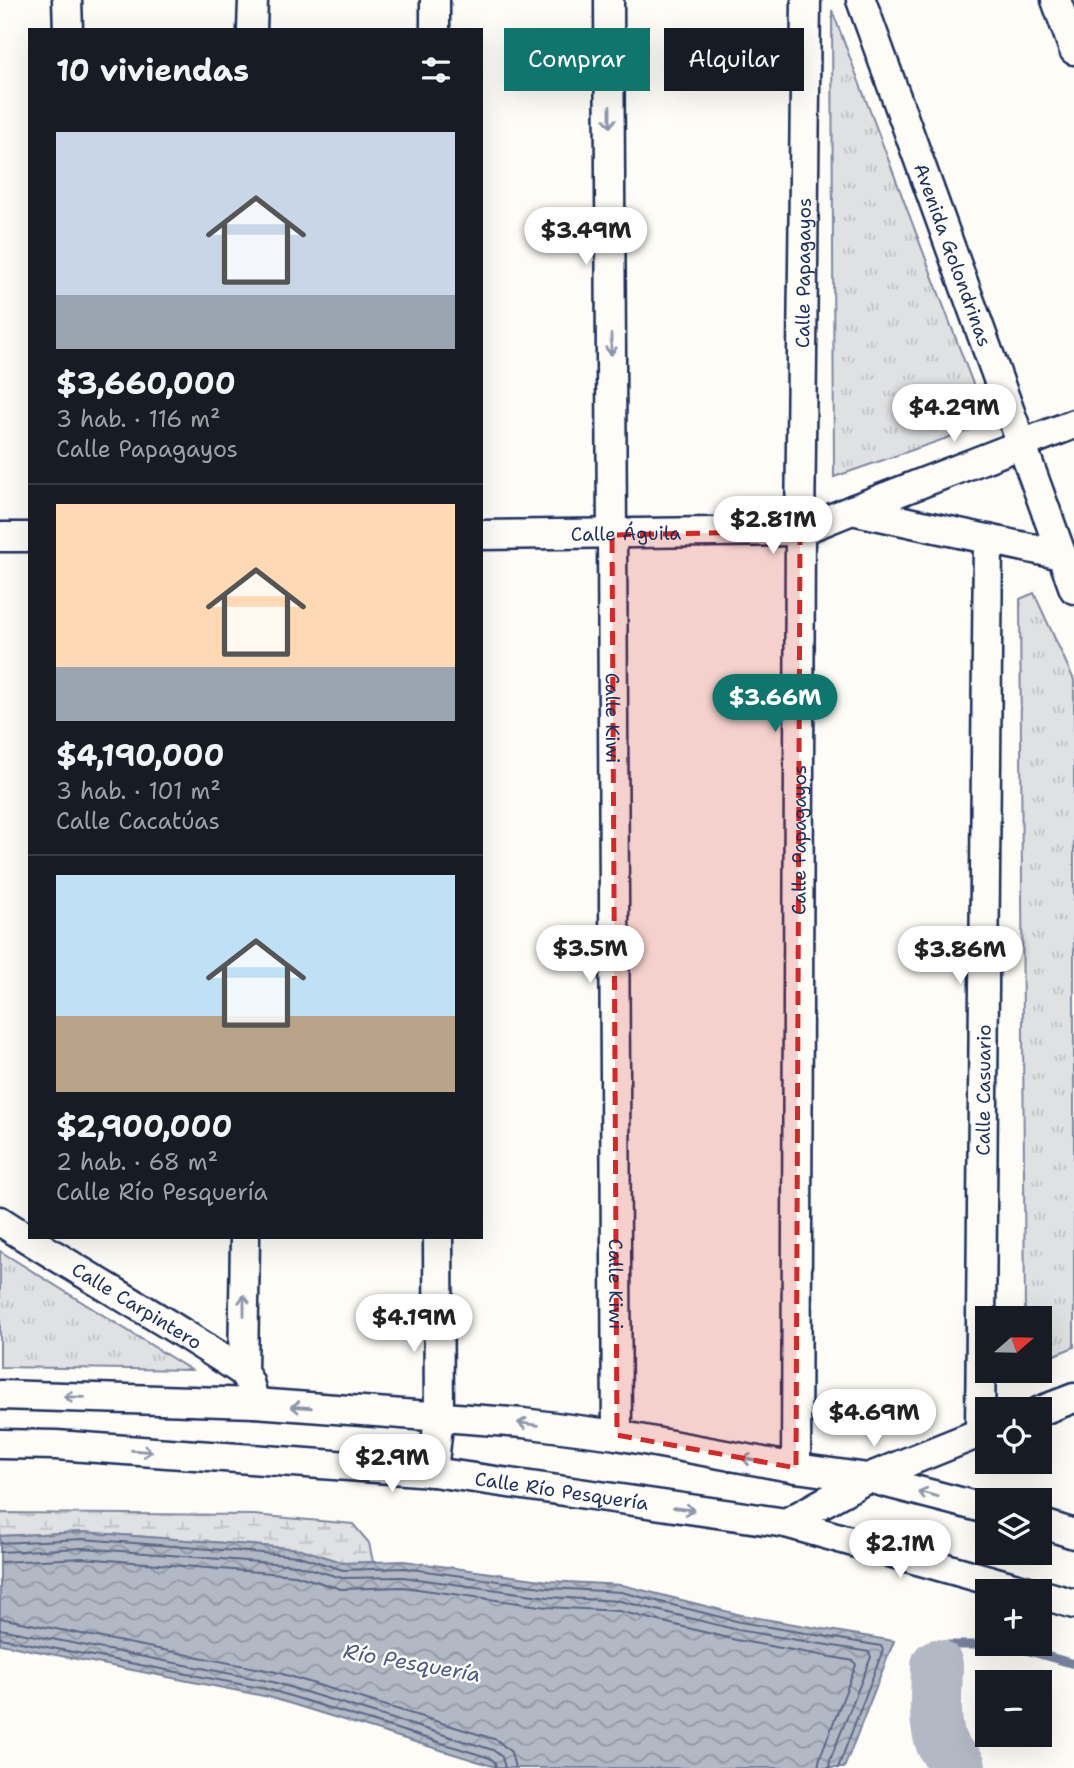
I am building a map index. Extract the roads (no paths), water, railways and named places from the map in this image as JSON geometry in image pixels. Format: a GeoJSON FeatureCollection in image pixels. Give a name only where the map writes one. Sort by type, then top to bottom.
{"type":"FeatureCollection","features":[{"type":"Feature","properties":{"kind":"street"},"geometry":{"type":"LineString","coordinates":[[68,0],[68,28]]}},
{"type":"Feature","properties":{"kind":"street"},"geometry":{"type":"LineString","coordinates":[[252,28],[253,0]]}},
{"type":"Feature","properties":{"kind":"street"},"geometry":{"type":"LineString","coordinates":[[435,0],[435,28]]}},
{"type":"Feature","properties":{"kind":"street","name":"Calle Kiwi"},"geometry":{"type":"LineString","coordinates":[[609,0],[617,1435]]}},
{"type":"Feature","properties":{"kind":"street","name":"Calle Papagayos"},"geometry":{"type":"LineString","coordinates":[[796,1468],[800,531],[806,0]]}},
{"type":"Feature","properties":{"kind":"street","name":"Avenida Golondrinas"},"geometry":{"type":"LineString","coordinates":[[861,0],[1074,589]]}},
{"type":"Feature","properties":{"kind":"street"},"geometry":{"type":"LineString","coordinates":[[1056,0],[1074,50]]}},
{"type":"Feature","properties":{"kind":"street","name":"Calle Águila"},"geometry":{"type":"LineString","coordinates":[[483,535],[800,531],[1074,424]]}},
{"type":"Feature","properties":{"kind":"street"},"geometry":{"type":"LineString","coordinates":[[852,510],[1062,555]]}},
{"type":"Feature","properties":{"kind":"street"},"geometry":{"type":"LineString","coordinates":[[0,537],[28,537]]}},
{"type":"Feature","properties":{"kind":"street","name":"Calle Casuario"},"geometry":{"type":"LineString","coordinates":[[984,1397],[988,539]]}},
{"type":"Feature","properties":{"kind":"street","name":"Calle Carpintero"},"geometry":{"type":"LineString","coordinates":[[0,1221],[28,1234]]}},
{"type":"Feature","properties":{"kind":"street","name":"Calle Carpintero"},"geometry":{"type":"LineString","coordinates":[[40,1239],[66,1251],[243,1372]]}},
{"type":"Feature","properties":{"kind":"street"},"geometry":{"type":"LineString","coordinates":[[245,1239],[243,1372],[249,1382],[255,1404]]}},
{"type":"Feature","properties":{"kind":"street"},"geometry":{"type":"LineString","coordinates":[[433,1472],[439,1416],[438,1239]]}},
{"type":"Feature","properties":{"kind":"street"},"geometry":{"type":"LineString","coordinates":[[0,1395],[255,1404],[523,1423],[617,1435],[796,1468],[868,1478],[975,1506]]}},
{"type":"Feature","properties":{"kind":"street"},"geometry":{"type":"LineString","coordinates":[[1052,1406],[1074,1398]]}},
{"type":"Feature","properties":{"kind":"street"},"geometry":{"type":"LineString","coordinates":[[786,1522],[868,1478],[975,1436]]}},
{"type":"Feature","properties":{"kind":"street","name":"Calle Río Pesquería"},"geometry":{"type":"LineString","coordinates":[[0,1444],[56,1445],[433,1472],[786,1522],[985,1579]]}},
{"type":"Feature","properties":{"kind":"street"},"geometry":{"type":"LineString","coordinates":[[1052,1527],[1074,1534]]}},
{"type":"Feature","properties":{"kind":"street"},"geometry":{"type":"LineString","coordinates":[[1052,1598],[1074,1604]]}},
{"type":"Feature","properties":{"kind":"water","name":"Río Pesquería"},"geometry":{"type":"Polygon","coordinates":[[[83,1532],[301,1549],[344,1563],[404,1561],[549,1581],[622,1585],[741,1615],[894,1641],[844,1768],[499,1768],[269,1697],[0,1644],[0,1536],[83,1532]]]}},
{"type":"Feature","properties":{"kind":"waterway"},"geometry":{"type":"LineString","coordinates":[[937,1665],[942,1645],[1009,1645],[1074,1664]]}},
{"type":"Feature","properties":{"kind":"waterway"},"geometry":{"type":"LineString","coordinates":[[937,1665],[936,1712],[940,1739],[943,1747],[960,1766]]}}]}
